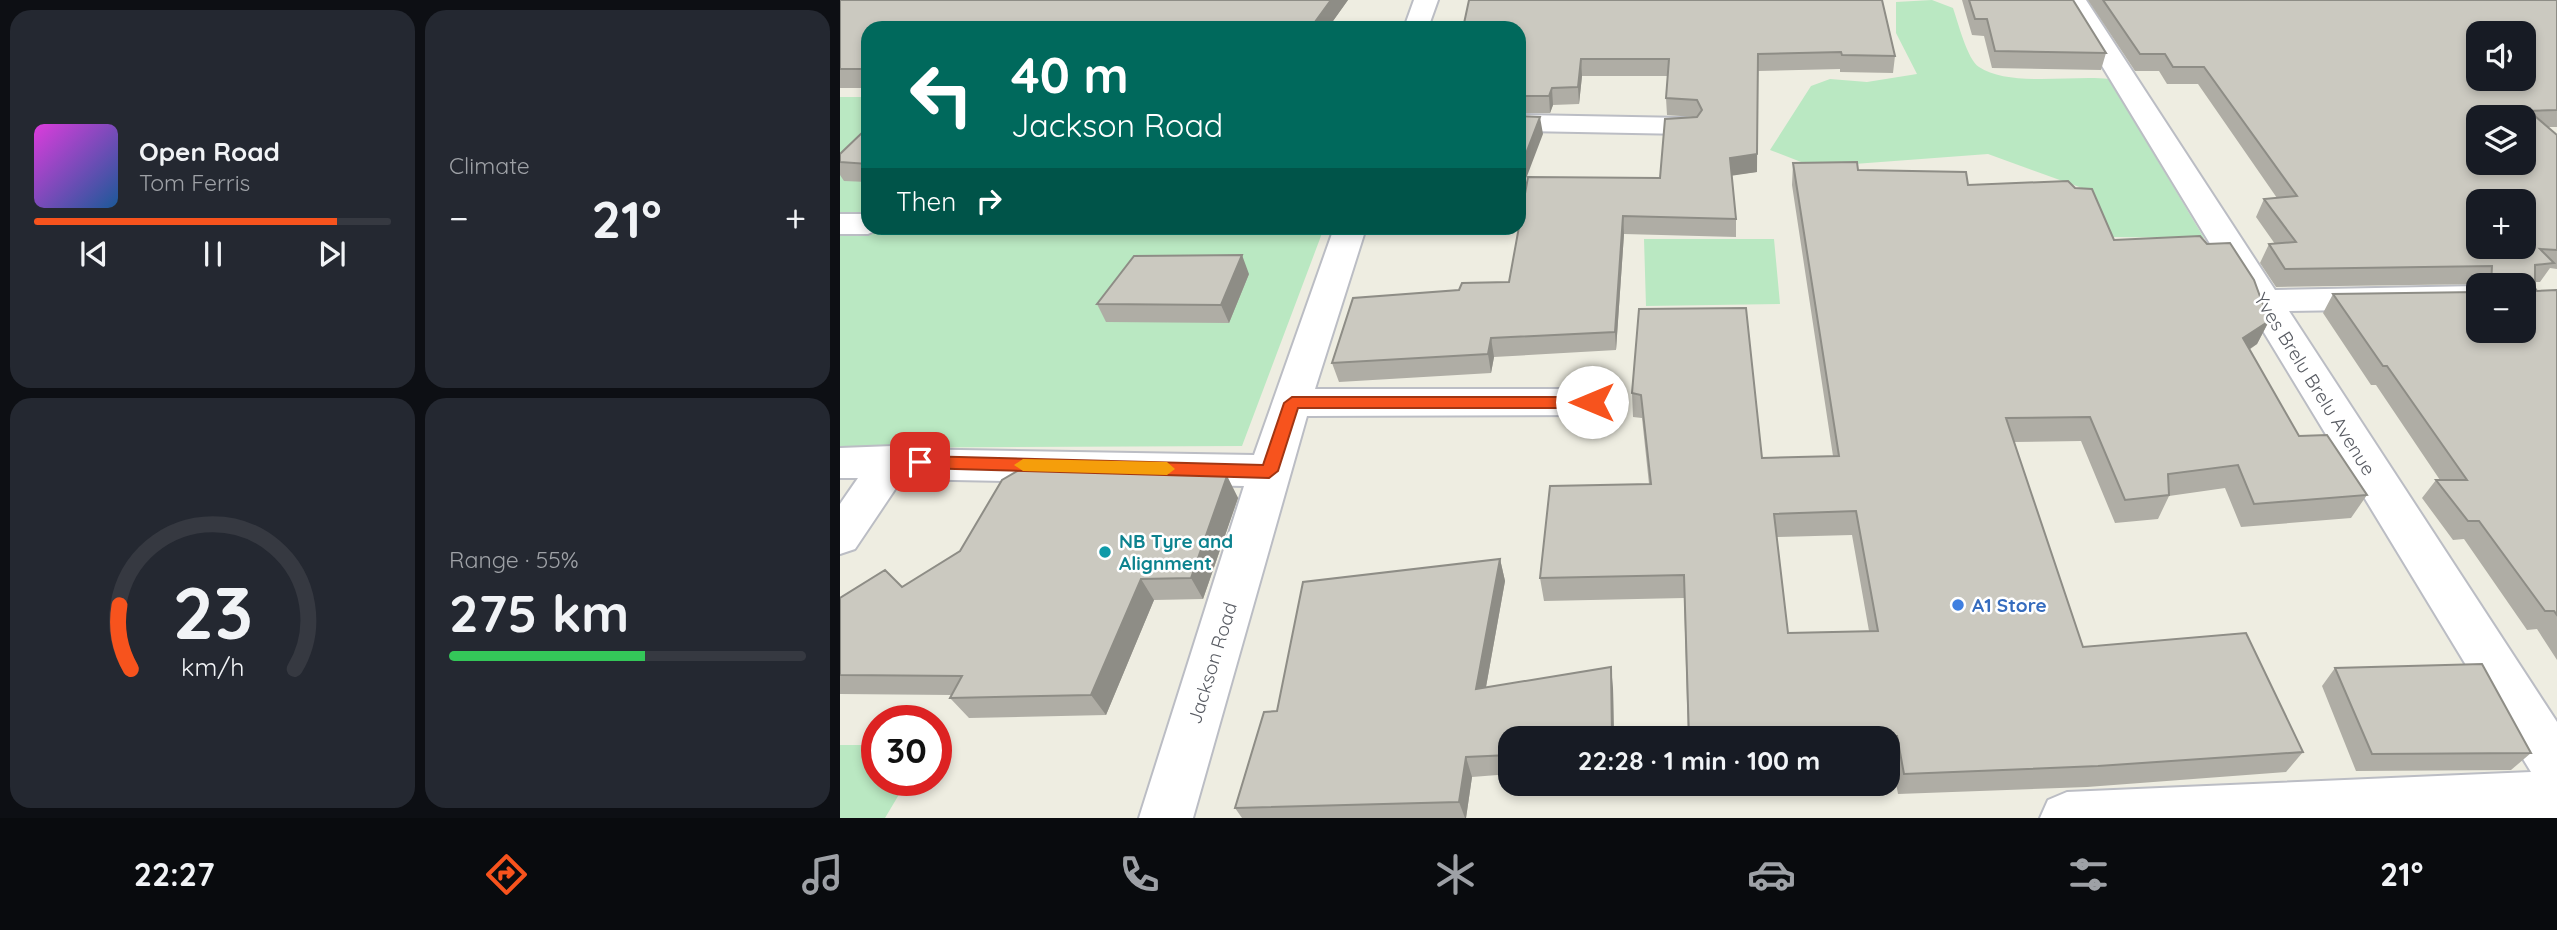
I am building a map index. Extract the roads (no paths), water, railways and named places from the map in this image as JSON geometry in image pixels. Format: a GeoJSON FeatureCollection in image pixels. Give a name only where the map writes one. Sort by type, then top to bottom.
{"type":"FeatureCollection","features":[{"type":"Feature","properties":{"kind":"street"},"geometry":{"type":"LineString","coordinates":[[1418,21],[1426,0]]}},
{"type":"Feature","properties":{"kind":"street","name":"Yves Brelu Brelu Avenue"},"geometry":{"type":"LineString","coordinates":[[2074,0],[2557,767]]}},
{"type":"Feature","properties":{"kind":"street"},"geometry":{"type":"LineString","coordinates":[[1526,123],[1686,126]]}},
{"type":"Feature","properties":{"kind":"street"},"geometry":{"type":"LineString","coordinates":[[840,224],[861,224]]}},
{"type":"Feature","properties":{"kind":"street","name":"Jackson Road"},"geometry":{"type":"LineString","coordinates":[[1166,818],[1269,471],[1348,235]]}},
{"type":"Feature","properties":{"kind":"street"},"geometry":{"type":"LineString","coordinates":[[2262,301],[2466,297]]}},
{"type":"Feature","properties":{"kind":"street"},"geometry":{"type":"LineString","coordinates":[[1292,403],[1592,402]]}},
{"type":"Feature","properties":{"kind":"street"},"geometry":{"type":"LineString","coordinates":[[840,463],[893,461],[1269,471]]}},
{"type":"Feature","properties":{"kind":"street"},"geometry":{"type":"LineString","coordinates":[[840,537],[893,461]]}},
{"type":"Feature","properties":{"kind":"street"},"geometry":{"type":"LineString","coordinates":[[2067,818],[2163,816],[2557,796]]}},
{"type":"Feature","properties":{"kind":"place","name":"NB Tyre and Alignment"},"geometry":{"type":"Point","coordinates":[1105,552]}},
{"type":"Feature","properties":{"kind":"place","name":"A1 Store"},"geometry":{"type":"Point","coordinates":[1958,605]}}]}
